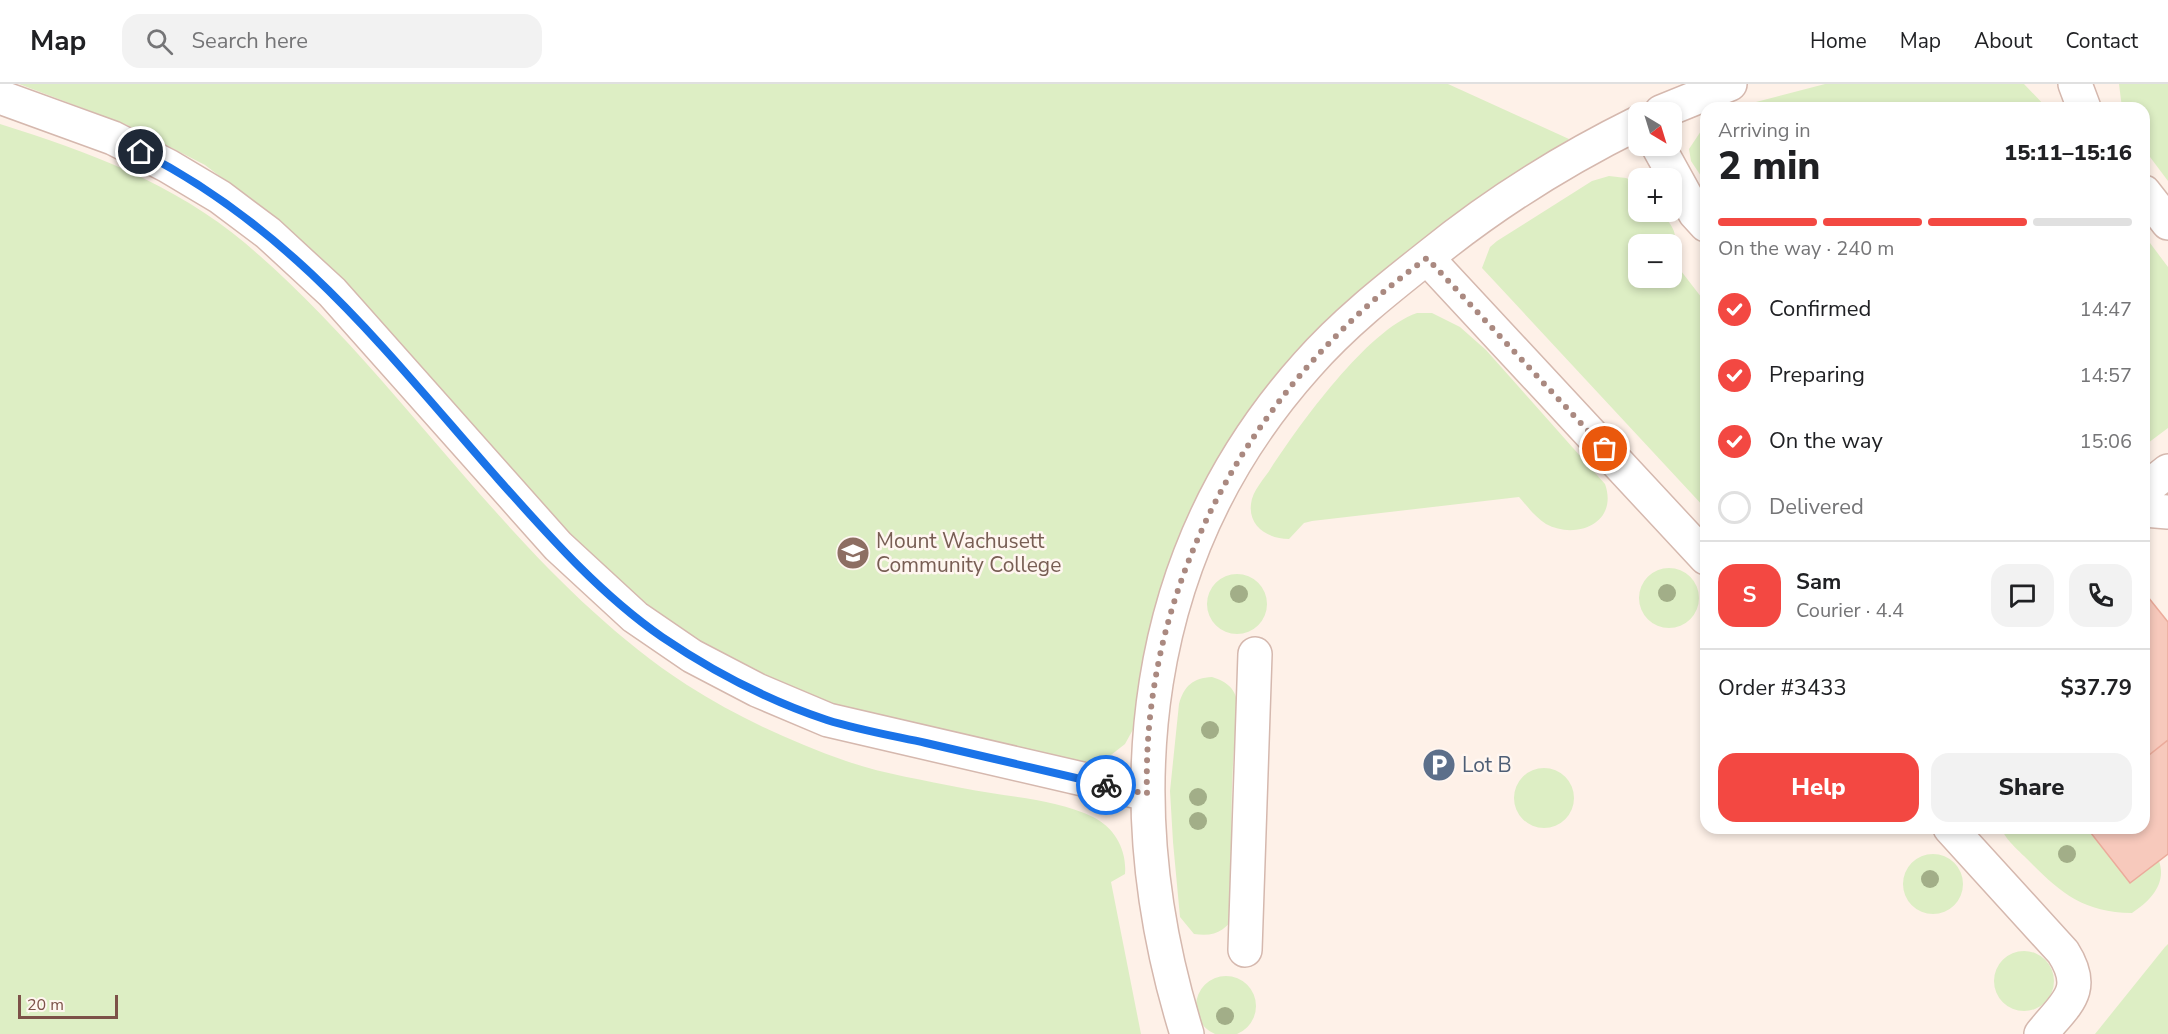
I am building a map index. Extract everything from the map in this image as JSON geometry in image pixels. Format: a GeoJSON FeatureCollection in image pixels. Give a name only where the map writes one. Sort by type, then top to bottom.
{"type":"FeatureCollection","features":[{"type":"Feature","properties":{"kind":"lane"},"geometry":{"type":"LineString","coordinates":[[1682,103],[1730,84]]}},
{"type":"Feature","properties":{"kind":"lane"},"geometry":{"type":"LineString","coordinates":[[2075,84],[2082,102]]}},
{"type":"Feature","properties":{"kind":"lane"},"geometry":{"type":"LineString","coordinates":[[0,97],[113,138],[168,166],[220,197],[268,233],[332,292],[558,546],[635,616],[692,656],[757,690],[828,720],[1147,794]]}},
{"type":"Feature","properties":{"kind":"lane"},"geometry":{"type":"LineString","coordinates":[[1187,1034],[1172,978],[1153,877],[1146,763],[1150,709],[1159,656],[1186,564],[1221,489],[1246,446],[1305,367],[1339,331],[1459,231],[1543,174],[1628,128]]}},
{"type":"Feature","properties":{"kind":"lane"},"geometry":{"type":"LineString","coordinates":[[1664,156],[1700,218]]}},
{"type":"Feature","properties":{"kind":"lane"},"geometry":{"type":"LineString","coordinates":[[2150,200],[2168,223]]}},
{"type":"Feature","properties":{"kind":"lane"},"geometry":{"type":"LineString","coordinates":[[1427,258],[1700,552]]}},
{"type":"Feature","properties":{"kind":"lane"},"geometry":{"type":"LineString","coordinates":[[2150,485],[2168,471]]}},
{"type":"Feature","properties":{"kind":"lane"},"geometry":{"type":"LineString","coordinates":[[2150,510],[2168,512]]}},
{"type":"Feature","properties":{"kind":"lane"},"geometry":{"type":"LineString","coordinates":[[1245,950],[1255,654]]}},
{"type":"Feature","properties":{"kind":"lane"},"geometry":{"type":"LineString","coordinates":[[1955,834],[2063,952],[2073,968],[2076,980],[2072,994],[2042,1034]]}},
{"type":"Feature","properties":{"kind":"green space"},"geometry":{"type":"Polygon","coordinates":[[[19,84],[1448,84],[1569,139],[1299,359],[1165,595],[1136,724],[1125,744],[1102,762],[1081,769],[816,703],[720,655],[655,611],[590,554],[541,503],[373,312],[329,267],[273,217],[205,165],[127,125],[19,84]]]}},
{"type":"Feature","properties":{"kind":"green space"},"geometry":{"type":"Polygon","coordinates":[[[1825,84],[2024,84],[2041,102],[1756,102],[1825,84]]]}},
{"type":"Feature","properties":{"kind":"green space"},"geometry":{"type":"Polygon","coordinates":[[[2119,84],[2168,84],[2168,181],[2150,157],[2150,102],[2121,102],[2119,84]]]}},
{"type":"Feature","properties":{"kind":"green space"},"geometry":{"type":"Polygon","coordinates":[[[0,124],[97,158],[160,187],[218,222],[245,243],[303,296],[357,353],[512,530],[566,586],[624,638],[687,685],[764,728],[846,761],[874,770],[1062,806],[1093,817],[1108,827],[1122,848],[1124,857],[1125,874],[1111,882],[1141,1034],[0,1034],[0,124]]]}},
{"type":"Feature","properties":{"kind":"green space"},"geometry":{"type":"Polygon","coordinates":[[[1700,132],[1700,174],[1691,161],[1689,149],[1700,132]]]}},
{"type":"Feature","properties":{"kind":"green space"},"geometry":{"type":"Polygon","coordinates":[[[1609,176],[1628,179],[1628,222],[1668,222],[1675,234],[1628,234],[1628,288],[1682,288],[1682,272],[1700,296],[1700,503],[1482,268],[1490,247],[1592,181],[1609,176]]]}},
{"type":"Feature","properties":{"kind":"green space"},"geometry":{"type":"Polygon","coordinates":[[[2150,243],[2168,267],[2168,428],[2150,442],[2150,243]]]}},
{"type":"Feature","properties":{"kind":"green space"},"geometry":{"type":"Polygon","coordinates":[[[1417,313],[1432,313],[1460,327],[1486,350],[1605,484],[1608,498],[1606,509],[1592,525],[1581,529],[1557,529],[1542,521],[1519,497],[1312,521],[1304,523],[1289,539],[1274,537],[1256,525],[1251,512],[1254,494],[1317,404],[1356,358],[1377,338],[1417,313]]]}},
{"type":"Feature","properties":{"kind":"green space"},"geometry":{"type":"Polygon","coordinates":[[[1663,568],[1675,568],[1686,573],[1694,581],[1699,598],[1697,610],[1686,623],[1675,628],[1663,628],[1652,623],[1644,615],[1639,604],[1639,592],[1644,581],[1652,573],[1663,568]]]}},
{"type":"Feature","properties":{"kind":"green space"},"geometry":{"type":"Polygon","coordinates":[[[1231,574],[1243,574],[1254,579],[1262,587],[1267,604],[1265,616],[1254,629],[1243,634],[1231,634],[1220,629],[1212,621],[1207,610],[1207,598],[1212,587],[1220,579],[1231,574]]]}},
{"type":"Feature","properties":{"kind":"green space"},"geometry":{"type":"Polygon","coordinates":[[[1212,677],[1223,681],[1230,687],[1238,706],[1233,758],[1232,810],[1237,913],[1224,928],[1208,935],[1202,935],[1194,934],[1180,917],[1170,791],[1181,698],[1190,684],[1212,677]]]}},
{"type":"Feature","properties":{"kind":"green space"},"geometry":{"type":"Polygon","coordinates":[[[1538,768],[1550,768],[1561,773],[1569,781],[1574,798],[1572,810],[1561,823],[1550,828],[1538,828],[1527,823],[1519,815],[1514,804],[1514,792],[1519,781],[1527,773],[1538,768]]]}},
{"type":"Feature","properties":{"kind":"green space"},"geometry":{"type":"Polygon","coordinates":[[[2092,834],[2130,883],[2159,861],[2161,877],[2159,884],[2151,897],[2132,913],[2098,909],[2084,904],[2048,880],[2005,835],[2092,834]]]}},
{"type":"Feature","properties":{"kind":"green space"},"geometry":{"type":"Polygon","coordinates":[[[1927,854],[1939,854],[1950,859],[1958,867],[1963,884],[1961,896],[1950,909],[1939,914],[1927,914],[1916,909],[1908,901],[1903,890],[1903,878],[1908,867],[1916,859],[1927,854]]]}},
{"type":"Feature","properties":{"kind":"green space"},"geometry":{"type":"Polygon","coordinates":[[[2168,944],[2168,1034],[2095,1034],[2165,947],[2168,944]]]}},
{"type":"Feature","properties":{"kind":"green space"},"geometry":{"type":"Polygon","coordinates":[[[2018,951],[2030,951],[2041,956],[2049,964],[2054,981],[2052,993],[2041,1006],[2030,1011],[2018,1011],[2007,1006],[1999,998],[1994,987],[1994,975],[1999,964],[2007,956],[2018,951]]]}},
{"type":"Feature","properties":{"kind":"green space"},"geometry":{"type":"Polygon","coordinates":[[[1226,976],[1243,981],[1251,989],[1255,1000],[1255,1012],[1251,1023],[1237,1034],[1215,1034],[1201,1023],[1198,1017],[1196,1006],[1198,995],[1209,981],[1215,978],[1226,976]]]}},
{"type":"Feature","properties":{"kind":"building"},"geometry":{"type":"Polygon","coordinates":[[[2150,600],[2168,622],[2168,740],[2150,754],[2150,600]]]}},
{"type":"Feature","properties":{"kind":"building"},"geometry":{"type":"Polygon","coordinates":[[[2168,740],[2168,854],[2130,883],[2092,834],[2150,834],[2150,754],[2168,740]]]}},
{"type":"Feature","properties":{"kind":"way so far"},"geometry":{"type":"LineString","coordinates":[[1106,785],[1147,794],[1146,763],[1150,709],[1159,656],[1173,603],[1186,564],[1203,526],[1246,446],[1305,367],[1339,331],[1415,266],[1427,258],[1605,449]]}},
{"type":"Feature","properties":{"kind":"place","name":"Mount Wachusett Community College"},"geometry":{"type":"Point","coordinates":[853,553]}},
{"type":"Feature","properties":{"kind":"place","name":"Lot B"},"geometry":{"type":"Point","coordinates":[1439,765]}},
{"type":"Feature","properties":{"kind":"route"},"geometry":{"type":"LineString","coordinates":[[141,152],[220,197],[268,233],[311,271],[351,312],[558,546],[608,594],[663,637],[723,674],[828,720],[1106,785]]}}]}
